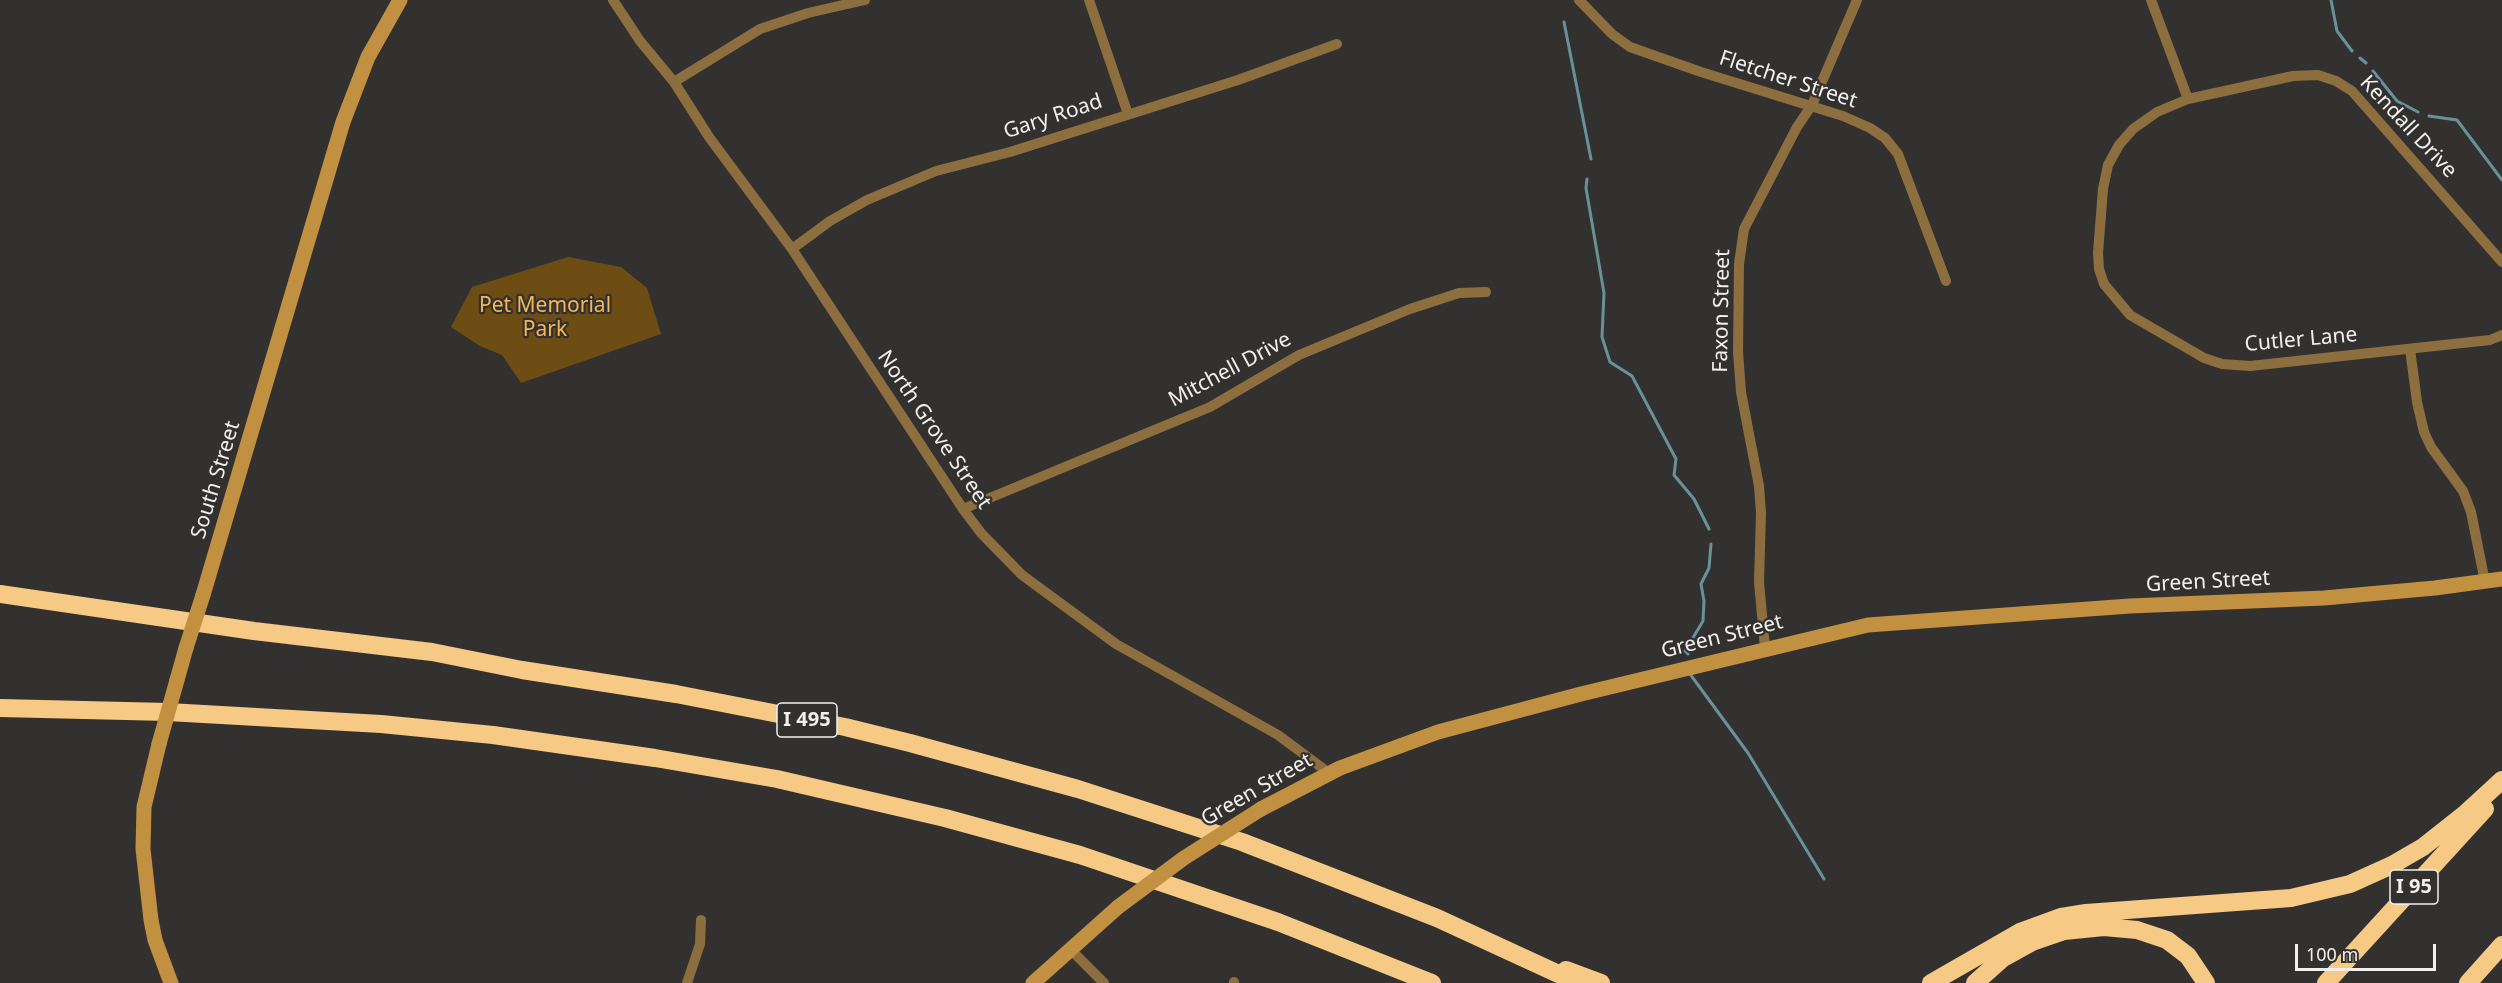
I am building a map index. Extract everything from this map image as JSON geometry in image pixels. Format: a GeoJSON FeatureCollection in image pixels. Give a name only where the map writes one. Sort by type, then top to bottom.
{"type":"FeatureCollection","features":[{"type":"Feature","properties":{"kind":"highway","name":"I 495"},"geometry":{"type":"LineString","coordinates":[[0,594],[254,631],[432,652],[522,670],[676,694],[878,735],[1012,769],[1177,820],[1336,877],[1470,933],[1578,983]]}},
{"type":"Feature","properties":{"kind":"highway"},"geometry":{"type":"LineString","coordinates":[[0,708],[125,710],[381,724],[493,735],[656,758],[777,779],[945,818],[1091,859],[1278,922],[1432,983]]}},
{"type":"Feature","properties":{"kind":"highway"},"geometry":{"type":"LineString","coordinates":[[1931,983],[2020,932],[2061,917],[2086,913],[2291,898],[2350,884],[2391,866],[2423,847],[2466,813],[2502,780]]}},
{"type":"Feature","properties":{"kind":"highway","name":"I 95"},"geometry":{"type":"LineString","coordinates":[[2326,983],[2502,790]]}},
{"type":"Feature","properties":{"kind":"highway"},"geometry":{"type":"LineString","coordinates":[[1975,983],[2003,958],[2032,942],[2064,931],[2104,927],[2137,930],[2167,940],[2188,956],[2206,983]]}},
{"type":"Feature","properties":{"kind":"highway"},"geometry":{"type":"LineString","coordinates":[[1470,933],[1601,983]]}},
{"type":"Feature","properties":{"kind":"highway"},"geometry":{"type":"LineString","coordinates":[[2468,983],[2502,945]]}},
{"type":"Feature","properties":{"kind":"main road","name":"South Street"},"geometry":{"type":"LineString","coordinates":[[171,983],[155,940],[151,920],[143,849],[144,807],[186,648],[340,131],[368,57],[400,0]]}},
{"type":"Feature","properties":{"kind":"main road","name":"Green Street"},"geometry":{"type":"LineString","coordinates":[[1033,983],[1118,907],[1184,858],[1261,808],[1329,773],[1438,732],[1765,648],[1868,625],[2130,606],[2324,598],[2502,579]]}},
{"type":"Feature","properties":{"kind":"street","name":"North Grove Street"},"geometry":{"type":"LineString","coordinates":[[613,0],[640,41],[674,82],[709,137],[792,249],[981,533],[1022,575],[1116,644],[1278,735],[1329,773]]}},
{"type":"Feature","properties":{"kind":"street"},"geometry":{"type":"LineString","coordinates":[[674,82],[760,29],[808,12],[865,0]]}},
{"type":"Feature","properties":{"kind":"street"},"geometry":{"type":"LineString","coordinates":[[1089,0],[1128,114]]}},
{"type":"Feature","properties":{"kind":"street","name":"Fletcher Street"},"geometry":{"type":"LineString","coordinates":[[1579,0],[1612,34],[1630,47],[1701,72],[1844,116],[1885,138],[1898,154],[1946,281]]}},
{"type":"Feature","properties":{"kind":"street","name":"Faxon Street"},"geometry":{"type":"LineString","coordinates":[[1765,648],[1759,582],[1761,513],[1759,486],[1741,392],[1738,352],[1739,264],[1744,230],[1797,127],[1812,105],[1857,0]]}},
{"type":"Feature","properties":{"kind":"street"},"geometry":{"type":"LineString","coordinates":[[2151,0],[2188,99]]}},
{"type":"Feature","properties":{"kind":"street","name":"Gary Road"},"geometry":{"type":"LineString","coordinates":[[792,249],[830,221],[867,200],[936,171],[1010,152],[1238,80],[1337,44]]}},
{"type":"Feature","properties":{"kind":"street","name":"Kendall Drive"},"geometry":{"type":"LineString","coordinates":[[2188,99],[2293,76],[2318,75],[2336,81],[2352,91],[2500,255]]}},
{"type":"Feature","properties":{"kind":"street","name":"Cutler Lane"},"geometry":{"type":"LineString","coordinates":[[2188,99],[2157,112],[2133,129],[2119,145],[2108,165],[2103,189],[2099,269],[2104,284],[2130,315],[2204,358],[2222,364],[2250,366],[2490,340],[2502,335]]}},
{"type":"Feature","properties":{"kind":"street","name":"Mitchell Drive"},"geometry":{"type":"LineString","coordinates":[[963,509],[1210,407],[1309,351],[1410,309],[1459,293],[1486,292]]}},
{"type":"Feature","properties":{"kind":"street"},"geometry":{"type":"LineString","coordinates":[[2410,348],[2417,402],[2424,432],[2431,447],[2460,486],[2471,512],[2485,582]]}},
{"type":"Feature","properties":{"kind":"street"},"geometry":{"type":"LineString","coordinates":[[687,983],[700,944],[701,920]]}},
{"type":"Feature","properties":{"kind":"street"},"geometry":{"type":"LineString","coordinates":[[1070,949],[1104,983]]}},
{"type":"Feature","properties":{"kind":"green space","name":"Pet Memorial Park"},"geometry":{"type":"Polygon","coordinates":[[[568,257],[621,267],[647,288],[661,334],[521,383],[502,355],[480,346],[451,327],[472,287],[568,257]]]}},
{"type":"Feature","properties":{"kind":"waterway"},"geometry":{"type":"LineString","coordinates":[[2331,0],[2337,31],[2352,51]]}},
{"type":"Feature","properties":{"kind":"waterway"},"geometry":{"type":"LineString","coordinates":[[1564,22],[1591,159]]}},
{"type":"Feature","properties":{"kind":"waterway"},"geometry":{"type":"LineString","coordinates":[[2360,58],[2366,63]]}},
{"type":"Feature","properties":{"kind":"waterway"},"geometry":{"type":"LineString","coordinates":[[2373,71],[2397,101],[2418,112]]}},
{"type":"Feature","properties":{"kind":"waterway"},"geometry":{"type":"LineString","coordinates":[[2429,116],[2457,120],[2502,180]]}},
{"type":"Feature","properties":{"kind":"waterway"},"geometry":{"type":"LineString","coordinates":[[1587,179],[1586,188],[1604,293],[1602,337],[1610,362],[1632,376],[1676,459],[1674,475],[1694,499],[1709,529]]}},
{"type":"Feature","properties":{"kind":"waterway"},"geometry":{"type":"LineString","coordinates":[[1688,654],[1685,651],[1703,621],[1704,601],[1701,584],[1709,568],[1711,544]]}},
{"type":"Feature","properties":{"kind":"waterway"},"geometry":{"type":"LineString","coordinates":[[1690,674],[1748,753],[1824,879]]}}]}
